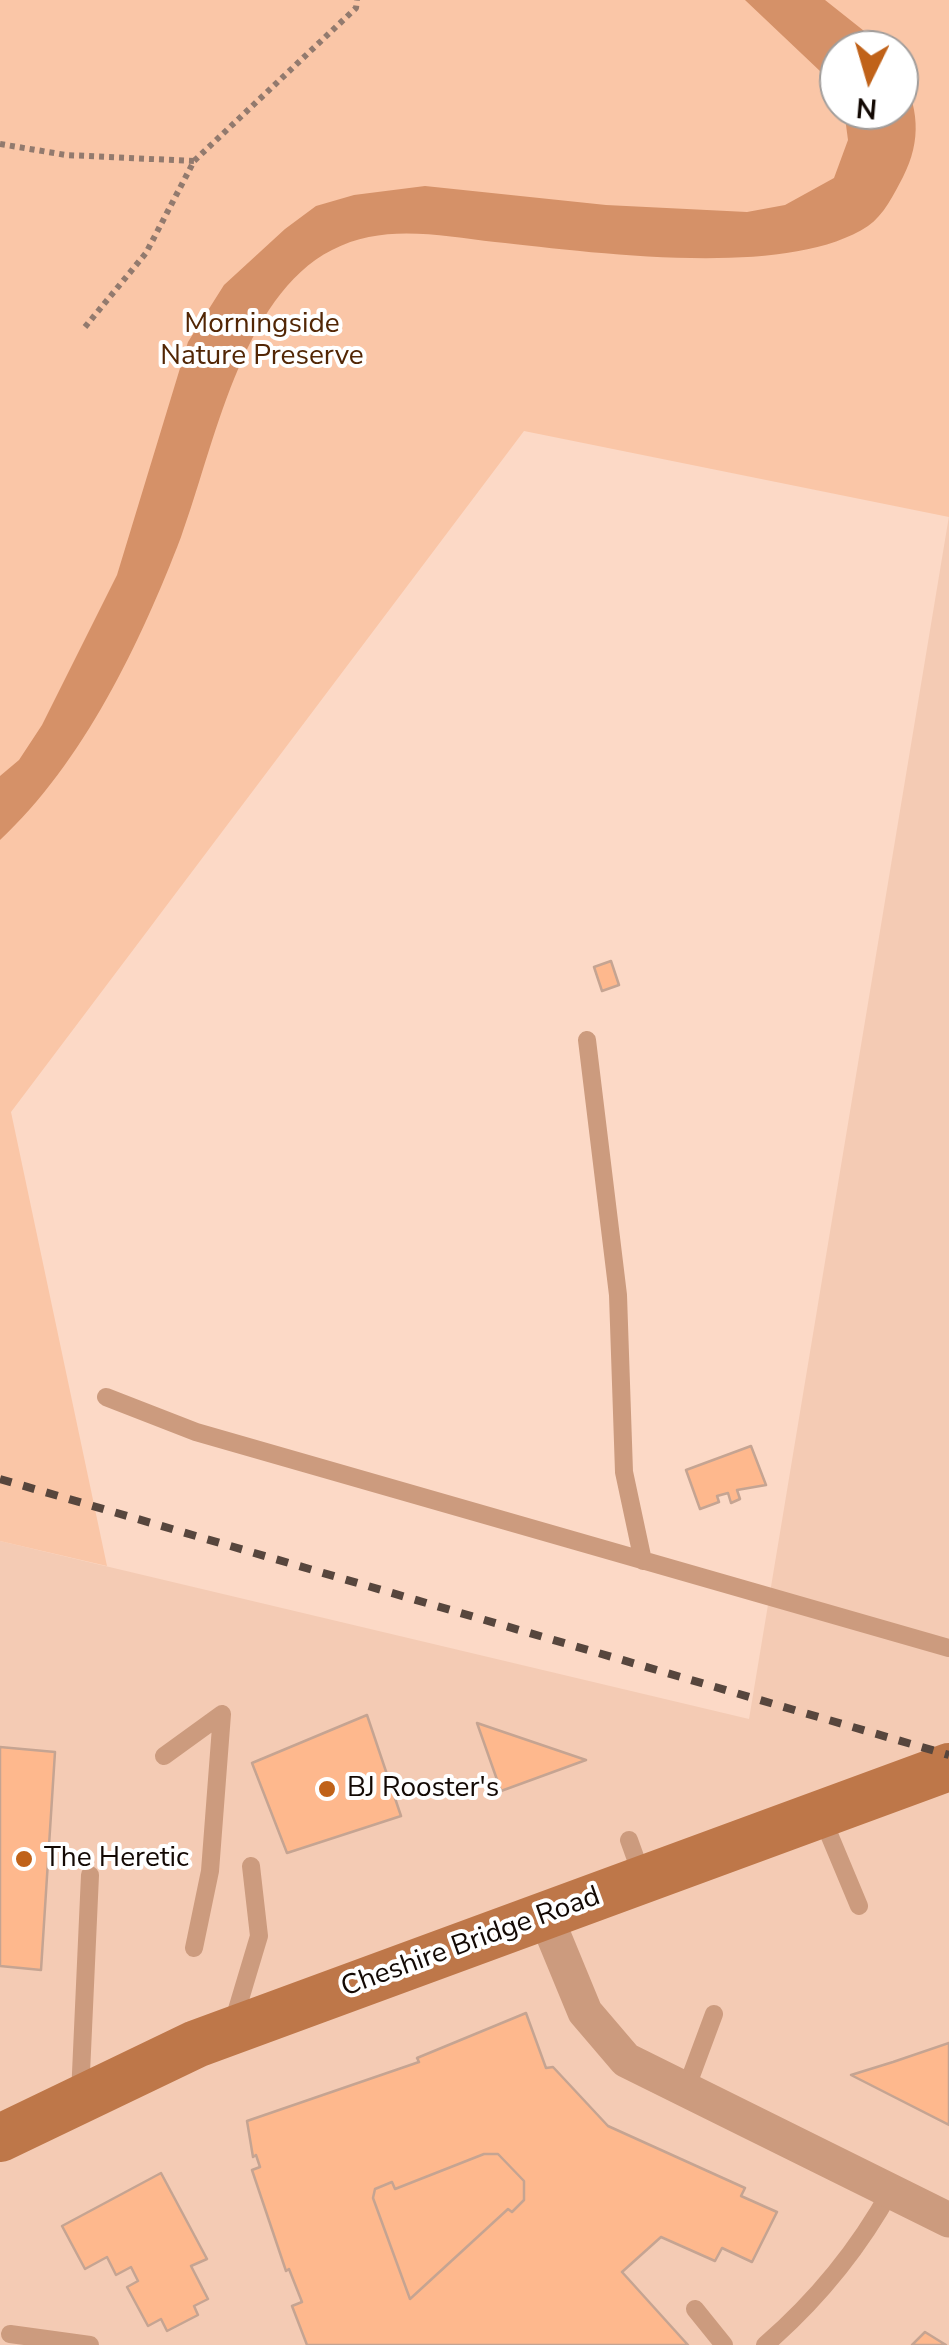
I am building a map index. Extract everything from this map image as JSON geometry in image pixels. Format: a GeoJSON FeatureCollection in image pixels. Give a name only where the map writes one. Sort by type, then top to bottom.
{"type":"FeatureCollection","features":[{"type":"Feature","properties":{"kind":"main road","name":"Cheshire Bridge Road"},"geometry":{"type":"LineString","coordinates":[[0,2138],[80,2096],[230,2031],[545,1915],[636,1860],[825,1813],[949,1767]]}},
{"type":"Feature","properties":{"kind":"street"},"geometry":{"type":"LineString","coordinates":[[545,1915],[585,2012],[602,2037],[626,2060],[949,2220]]}},
{"type":"Feature","properties":{"kind":"lane"},"geometry":{"type":"LineString","coordinates":[[587,1040],[618,1295],[624,1472],[644,1561]]}},
{"type":"Feature","properties":{"kind":"lane"},"geometry":{"type":"LineString","coordinates":[[106,1397],[196,1432],[949,1648]]}},
{"type":"Feature","properties":{"kind":"lane"},"geometry":{"type":"LineString","coordinates":[[164,1756],[222,1714],[210,1871],[194,1948]]}},
{"type":"Feature","properties":{"kind":"lane"},"geometry":{"type":"LineString","coordinates":[[825,1813],[860,1906]]}},
{"type":"Feature","properties":{"kind":"lane"},"geometry":{"type":"LineString","coordinates":[[230,2031],[259,1936],[251,1866]]}},
{"type":"Feature","properties":{"kind":"lane"},"geometry":{"type":"LineString","coordinates":[[80,2096],[90,1875]]}},
{"type":"Feature","properties":{"kind":"lane"},"geometry":{"type":"LineString","coordinates":[[685,2092],[714,2014]]}},
{"type":"Feature","properties":{"kind":"lane"},"geometry":{"type":"LineString","coordinates":[[764,2345],[823,2289],[861,2244],[891,2190]]}},
{"type":"Feature","properties":{"kind":"lane"},"geometry":{"type":"LineString","coordinates":[[695,2309],[724,2345]]}},
{"type":"Feature","properties":{"kind":"lane"},"geometry":{"type":"LineString","coordinates":[[6,2332],[90,2345]]}},
{"type":"Feature","properties":{"kind":"path"},"geometry":{"type":"LineString","coordinates":[[86,328],[146,254],[194,161],[356,8],[357,0]]}},
{"type":"Feature","properties":{"kind":"path"},"geometry":{"type":"LineString","coordinates":[[0,144],[66,155],[194,161]]}},
{"type":"Feature","properties":{"kind":"shaded area"},"geometry":{"type":"Polygon","coordinates":[[[745,0],[825,0],[863,30],[819,30],[819,70],[745,0]]]}},
{"type":"Feature","properties":{"kind":"shaded area"},"geometry":{"type":"Polygon","coordinates":[[[847,130],[915,130],[909,163],[879,216],[868,226],[833,243],[789,253],[687,258],[392,234],[332,250],[301,272],[275,302],[235,377],[181,537],[148,618],[107,699],[58,775],[0,840],[0,776],[19,760],[42,725],[117,575],[188,342],[224,285],[285,229],[316,206],[354,195],[425,186],[606,205],[747,212],[785,205],[834,178],[848,140],[847,130]]]}},
{"type":"Feature","properties":{"kind":"shaded area"},"geometry":{"type":"Polygon","coordinates":[[[949,516],[949,2345],[0,2345],[0,1541],[749,1719],[949,516]]]}},
{"type":"Feature","properties":{"kind":"green space","name":"Morningside Nature Preserve"},"geometry":{"type":"Polygon","coordinates":[[[0,0],[949,0],[949,517],[524,431],[11,1112],[107,1566],[0,1541],[0,0]]]}},
{"type":"Feature","properties":{"kind":"building"},"geometry":{"type":"Polygon","coordinates":[[[611,961],[619,985],[602,991],[594,967],[611,961]]]}},
{"type":"Feature","properties":{"kind":"building"},"geometry":{"type":"Polygon","coordinates":[[[751,1446],[766,1485],[737,1490],[740,1499],[731,1503],[728,1493],[717,1496],[719,1502],[700,1509],[686,1470],[751,1446]]]}},
{"type":"Feature","properties":{"kind":"building","name":"BJ Rooster's"},"geometry":{"type":"Polygon","coordinates":[[[367,1715],[401,1816],[287,1853],[252,1763],[367,1715]]]}},
{"type":"Feature","properties":{"kind":"building"},"geometry":{"type":"Polygon","coordinates":[[[477,1723],[586,1760],[501,1791],[477,1723]]]}},
{"type":"Feature","properties":{"kind":"building","name":"The Heretic"},"geometry":{"type":"Polygon","coordinates":[[[0,1747],[55,1752],[41,1970],[0,1966],[0,1747]]]}},
{"type":"Feature","properties":{"kind":"building"},"geometry":{"type":"Polygon","coordinates":[[[526,2013],[546,2068],[553,2067],[608,2126],[745,2188],[741,2196],[777,2212],[752,2262],[722,2248],[715,2261],[661,2237],[622,2272],[688,2345],[307,2345],[292,2306],[302,2302],[289,2269],[286,2271],[252,2170],[260,2167],[256,2155],[253,2157],[247,2121],[419,2062],[417,2058],[526,2013]],[[484,2154],[395,2189],[392,2182],[375,2189],[373,2198],[410,2299],[508,2209],[512,2212],[524,2200],[524,2181],[498,2154],[484,2154]]]}},
{"type":"Feature","properties":{"kind":"building"},"geometry":{"type":"Polygon","coordinates":[[[949,2043],[949,2125],[851,2075],[893,2062],[949,2043]]]}},
{"type":"Feature","properties":{"kind":"building"},"geometry":{"type":"Polygon","coordinates":[[[484,2154],[498,2154],[524,2181],[524,2200],[512,2212],[508,2209],[410,2299],[373,2198],[375,2189],[392,2182],[395,2189],[484,2154]]]}},
{"type":"Feature","properties":{"kind":"building"},"geometry":{"type":"Polygon","coordinates":[[[161,2173],[207,2259],[191,2266],[208,2299],[194,2306],[198,2315],[167,2331],[161,2319],[148,2326],[127,2287],[138,2281],[131,2267],[116,2275],[107,2257],[85,2269],[62,2226],[161,2173]]]}},
{"type":"Feature","properties":{"kind":"building"},"geometry":{"type":"Polygon","coordinates":[[[925,2332],[946,2345],[912,2345],[925,2332]]]}},
{"type":"Feature","properties":{"kind":"railway"},"geometry":{"type":"LineString","coordinates":[[0,1479],[949,1755]]}},
{"type":"Feature","properties":{"kind":"place","name":"BJ Rooster's"},"geometry":{"type":"Point","coordinates":[327,1789]}},
{"type":"Feature","properties":{"kind":"place","name":"The Heretic"},"geometry":{"type":"Point","coordinates":[24,1859]}}]}
